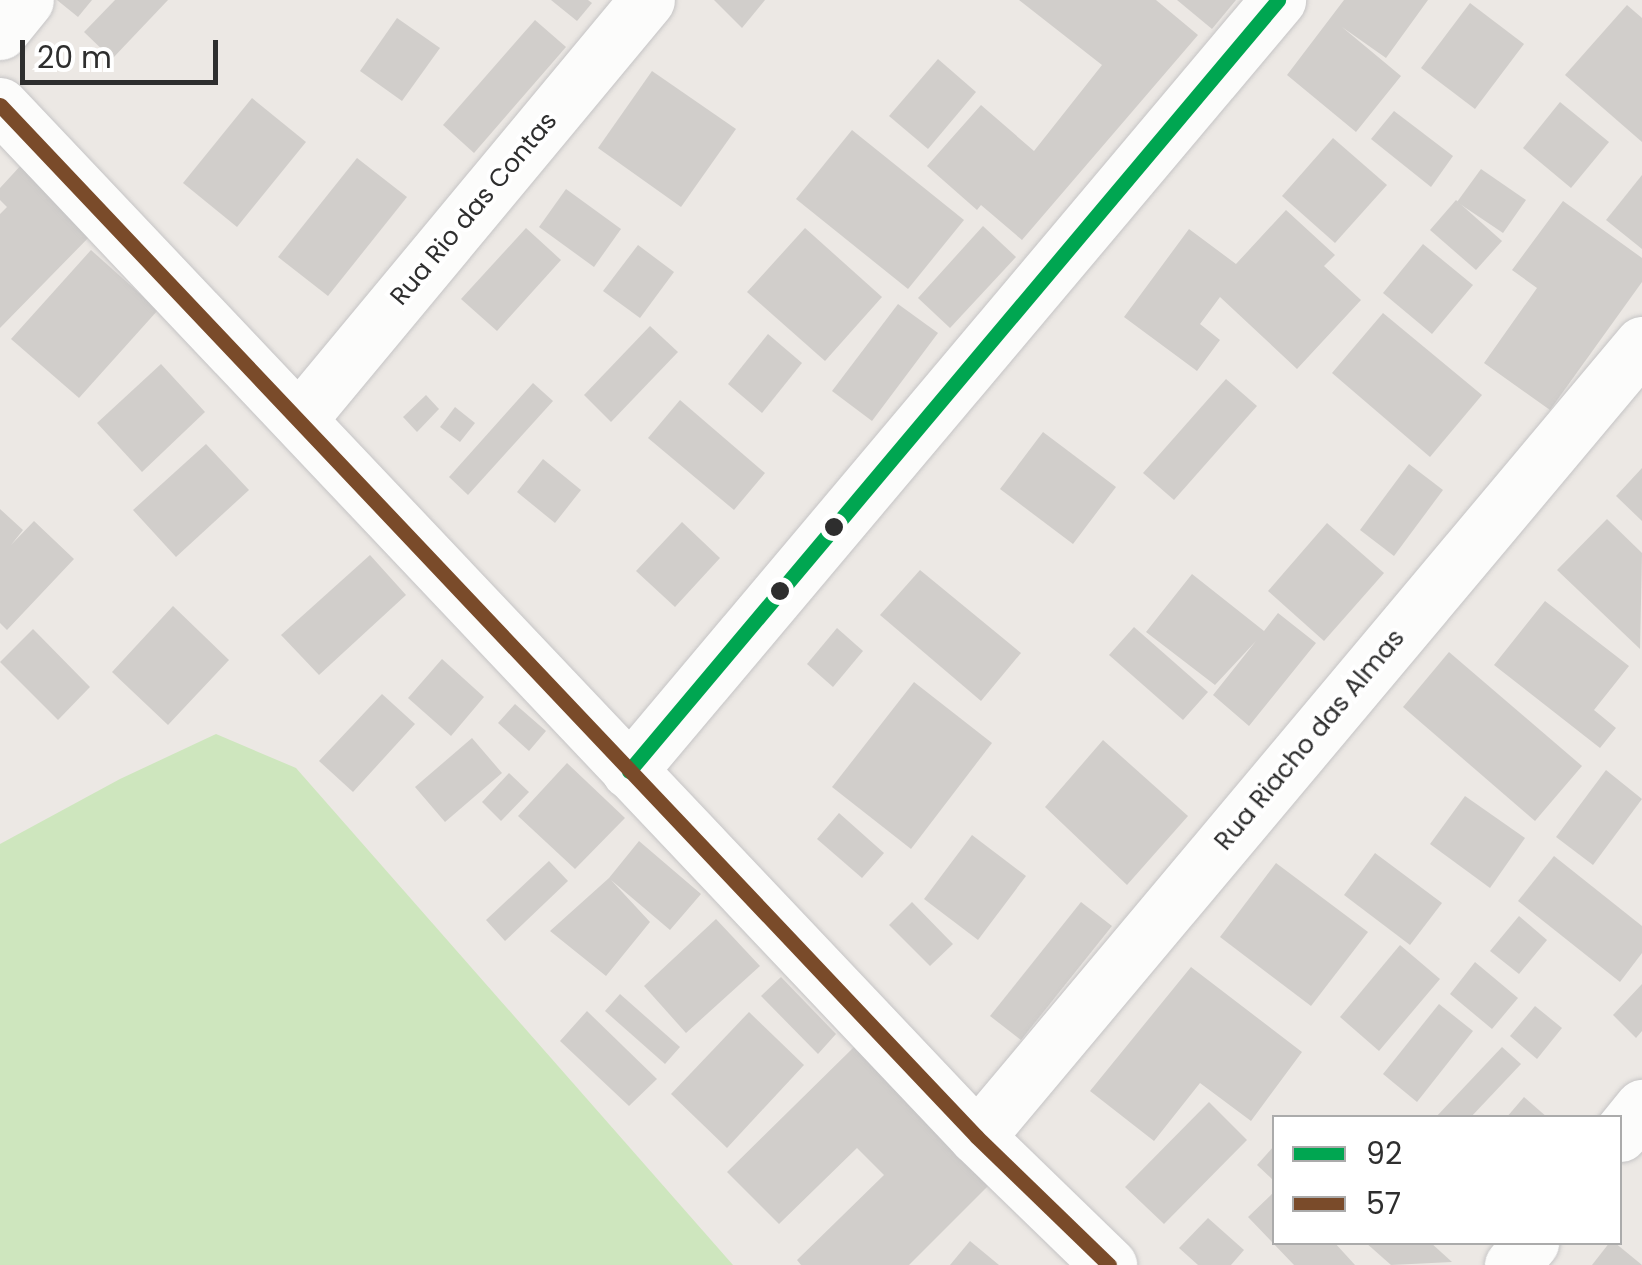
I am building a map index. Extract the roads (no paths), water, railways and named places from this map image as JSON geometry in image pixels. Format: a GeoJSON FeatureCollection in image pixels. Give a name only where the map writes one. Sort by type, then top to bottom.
{"type":"FeatureCollection","features":[{"type":"Feature","properties":{"kind":"street"},"geometry":{"type":"LineString","coordinates":[[0,32],[26,0]]}},
{"type":"Feature","properties":{"kind":"street","name":"Rua Rio das Contas"},"geometry":{"type":"LineString","coordinates":[[300,418],[647,0]]}},
{"type":"Feature","properties":{"kind":"street"},"geometry":{"type":"LineString","coordinates":[[629,771],[1278,0]]}},
{"type":"Feature","properties":{"kind":"street"},"geometry":{"type":"LineString","coordinates":[[0,105],[978,1137],[1109,1265]]}},
{"type":"Feature","properties":{"kind":"street","name":"Rua Riacho das Almas"},"geometry":{"type":"LineString","coordinates":[[978,1137],[1642,344]]}},
{"type":"Feature","properties":{"kind":"street"},"geometry":{"type":"LineString","coordinates":[[1622,1132],[1642,1107]]}},
{"type":"Feature","properties":{"kind":"street"},"geometry":{"type":"LineString","coordinates":[[1512,1265],[1528,1245]]}}]}
